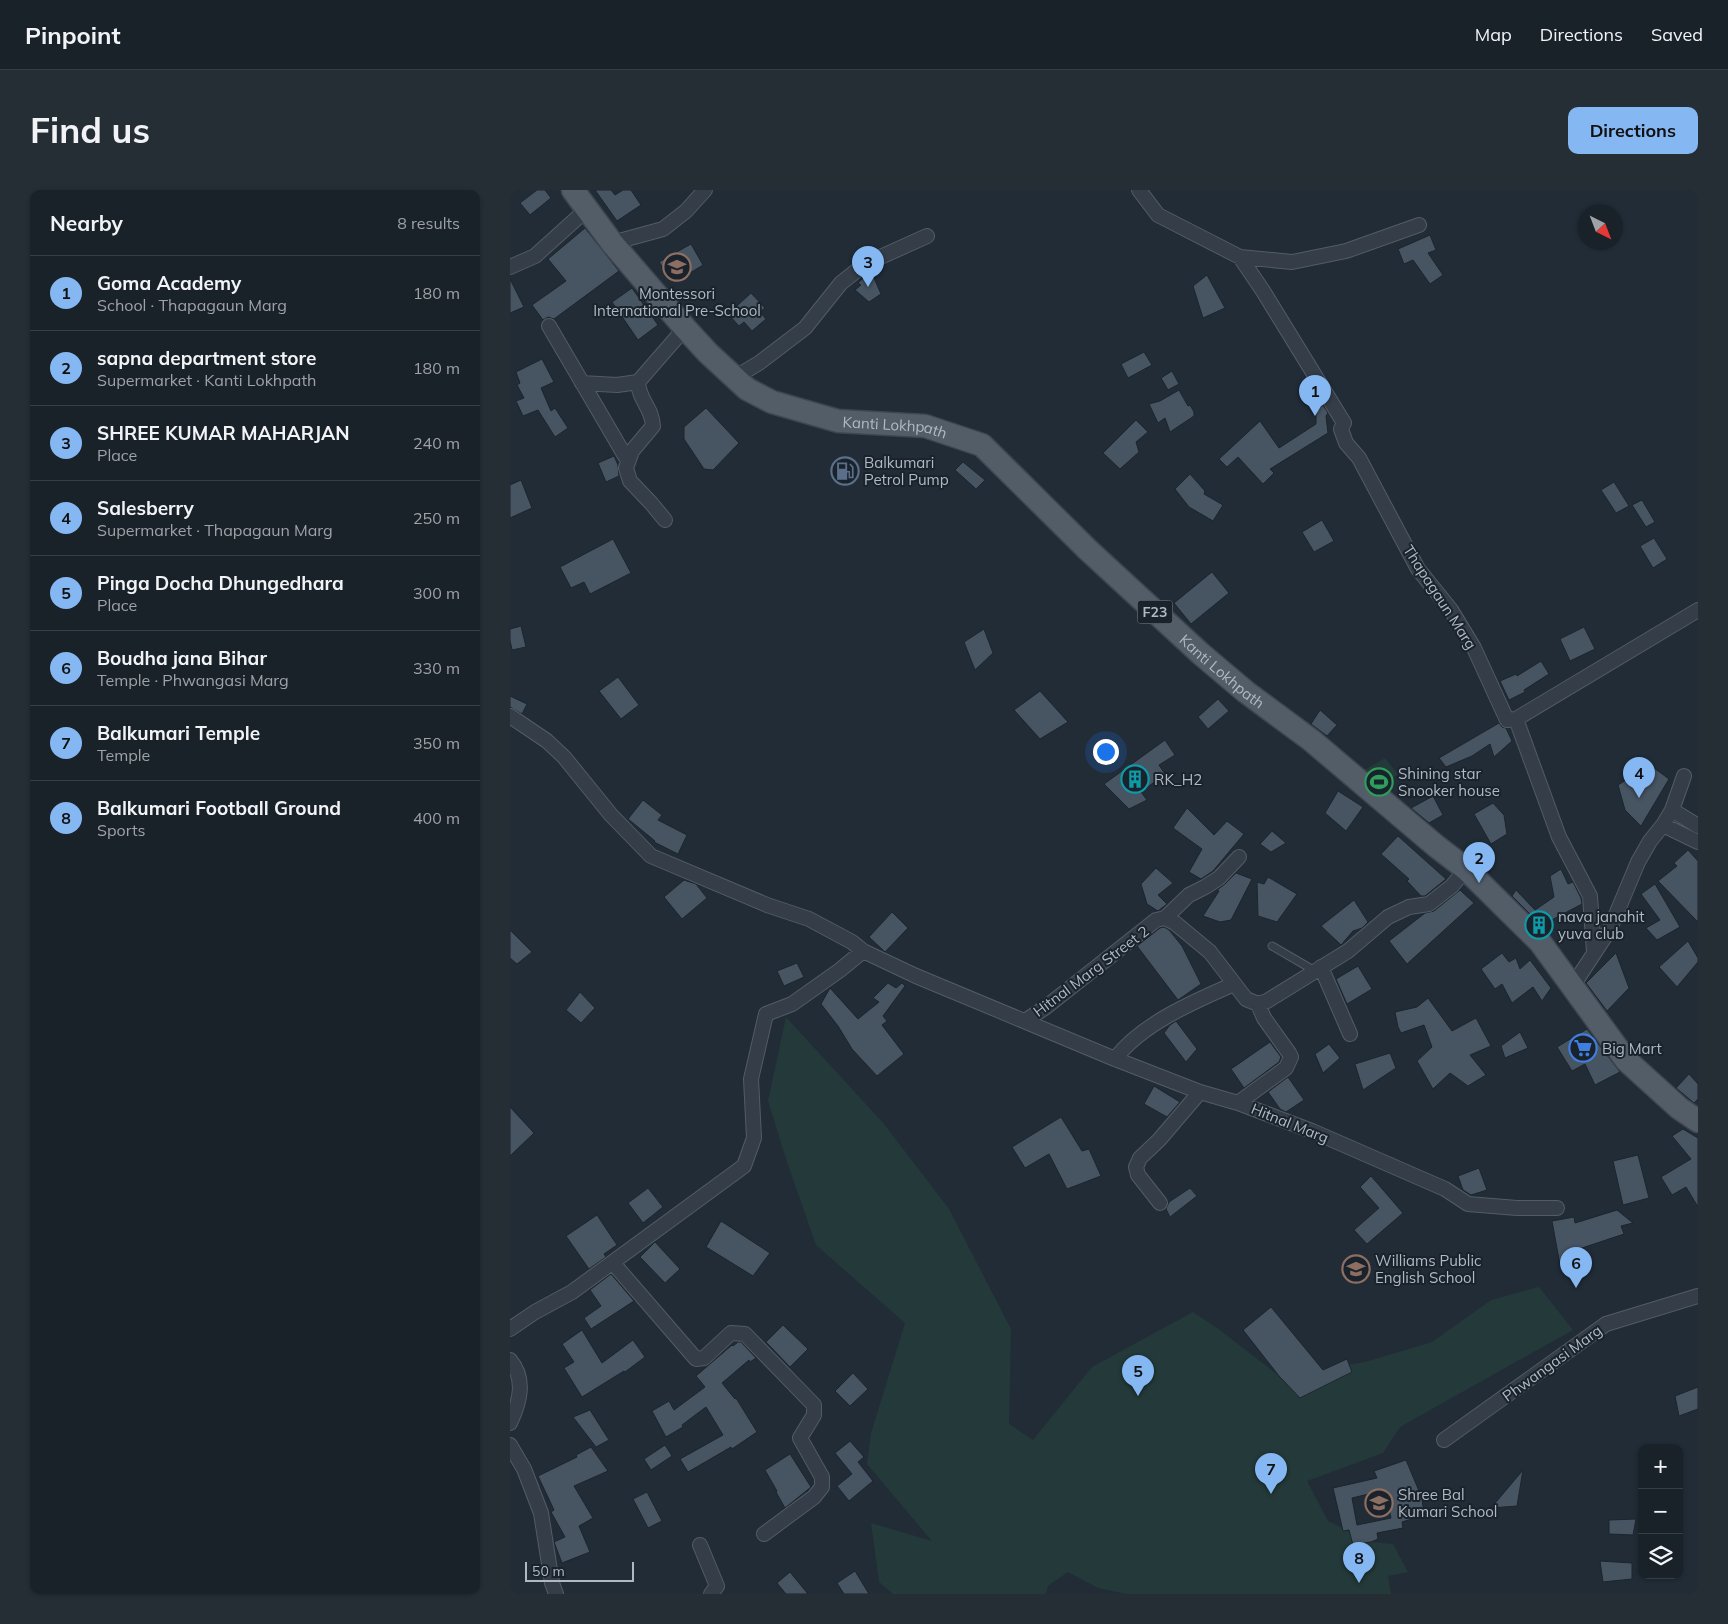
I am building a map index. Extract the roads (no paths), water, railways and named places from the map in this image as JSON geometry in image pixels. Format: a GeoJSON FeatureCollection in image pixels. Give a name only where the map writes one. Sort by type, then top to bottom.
{"type":"FeatureCollection","features":[{"type":"Feature","properties":{"kind":"main road","name":"Kanti Lokhpath"},"geometry":{"type":"LineString","coordinates":[[573,190],[612,243],[685,328],[746,389],[772,402],[829,419],[868,424],[926,426],[982,445],[1087,550],[1200,654],[1246,692],[1311,740],[1436,846],[1466,869],[1540,942],[1572,987],[1580,994],[1626,1060],[1679,1108],[1698,1121]]}},
{"type":"Feature","properties":{"kind":"street"},"geometry":{"type":"LineString","coordinates":[[612,243],[663,229],[686,210],[705,190]]}},
{"type":"Feature","properties":{"kind":"street"},"geometry":{"type":"LineString","coordinates":[[1139,190],[1158,215],[1240,257],[1292,262],[1346,251],[1419,225]]}},
{"type":"Feature","properties":{"kind":"street"},"geometry":{"type":"LineString","coordinates":[[510,267],[535,256],[586,210]]}},
{"type":"Feature","properties":{"kind":"street"},"geometry":{"type":"LineString","coordinates":[[734,378],[760,363],[805,328],[841,283],[865,264],[927,236]]}},
{"type":"Feature","properties":{"kind":"street","name":"Thapagaun Marg"},"geometry":{"type":"LineString","coordinates":[[1240,257],[1344,423],[1341,428],[1346,442],[1359,458],[1418,569],[1451,610],[1474,648],[1507,720],[1516,719],[1559,837],[1590,896],[1594,952]]}},
{"type":"Feature","properties":{"kind":"street"},"geometry":{"type":"LineString","coordinates":[[549,326],[628,461]]}},
{"type":"Feature","properties":{"kind":"street"},"geometry":{"type":"LineString","coordinates":[[582,383],[617,385],[638,382],[685,328]]}},
{"type":"Feature","properties":{"kind":"street"},"geometry":{"type":"LineString","coordinates":[[638,382],[638,393],[652,416],[653,426],[632,451],[626,468],[630,481],[665,520]]}},
{"type":"Feature","properties":{"kind":"street"},"geometry":{"type":"LineString","coordinates":[[1516,719],[1698,610]]}},
{"type":"Feature","properties":{"kind":"street","name":"Hitnal Marg"},"geometry":{"type":"LineString","coordinates":[[510,716],[547,741],[564,758],[616,821],[651,856],[767,905],[809,919],[852,942],[862,951],[916,976],[1115,1059],[1200,1092],[1238,1103],[1312,1131],[1445,1189],[1468,1204],[1517,1208],[1557,1208]]}},
{"type":"Feature","properties":{"kind":"street"},"geometry":{"type":"LineString","coordinates":[[1572,987],[1610,929],[1638,862],[1672,810],[1684,776]]}},
{"type":"Feature","properties":{"kind":"street"},"geometry":{"type":"LineString","coordinates":[[1672,810],[1698,826]]}},
{"type":"Feature","properties":{"kind":"street"},"geometry":{"type":"LineString","coordinates":[[1663,825],[1698,842]]}},
{"type":"Feature","properties":{"kind":"street"},"geometry":{"type":"LineString","coordinates":[[1165,918],[1189,895],[1219,878],[1239,857]]}},
{"type":"Feature","properties":{"kind":"street"},"geometry":{"type":"LineString","coordinates":[[1238,1103],[1286,1068],[1291,1058],[1264,1018],[1258,1004],[1267,1001],[1348,950],[1388,917],[1409,907],[1429,904],[1452,886],[1466,869]]}},
{"type":"Feature","properties":{"kind":"street","name":"Hitnal Marg Street 2"},"geometry":{"type":"LineString","coordinates":[[1025,1021],[1046,1007],[1156,920],[1165,918],[1175,923],[1210,952],[1246,999],[1258,1004]]}},
{"type":"Feature","properties":{"kind":"street"},"geometry":{"type":"LineString","coordinates":[[510,1328],[572,1292],[744,1166],[754,1138],[751,1080],[766,1014],[792,1004],[840,970],[862,951]]}},
{"type":"Feature","properties":{"kind":"street"},"geometry":{"type":"LineString","coordinates":[[1318,969],[1350,1034]]}},
{"type":"Feature","properties":{"kind":"street"},"geometry":{"type":"LineString","coordinates":[[1115,1059],[1123,1048],[1161,1020],[1202,998],[1234,984]]}},
{"type":"Feature","properties":{"kind":"street"},"geometry":{"type":"LineString","coordinates":[[1160,1203],[1138,1175],[1136,1167],[1140,1158],[1159,1140],[1200,1092]]}},
{"type":"Feature","properties":{"kind":"street"},"geometry":{"type":"LineString","coordinates":[[613,1263],[696,1359],[704,1358],[731,1334],[745,1334],[814,1405],[814,1415],[800,1438],[822,1477],[822,1486],[814,1497],[764,1534]]}},
{"type":"Feature","properties":{"kind":"street","name":"Phwangasi Marg"},"geometry":{"type":"LineString","coordinates":[[1444,1440],[1606,1324],[1698,1296]]}},
{"type":"Feature","properties":{"kind":"street"},"geometry":{"type":"LineString","coordinates":[[510,1360],[516,1368],[521,1385],[518,1407],[510,1422]]}},
{"type":"Feature","properties":{"kind":"street"},"geometry":{"type":"LineString","coordinates":[[510,1445],[524,1469],[541,1513],[550,1573],[556,1594]]}},
{"type":"Feature","properties":{"kind":"street"},"geometry":{"type":"LineString","coordinates":[[700,1544],[717,1586],[711,1594]]}},
{"type":"Feature","properties":{"kind":"lane"},"geometry":{"type":"LineString","coordinates":[[1272,946],[1318,969]]}},
{"type":"Feature","properties":{"kind":"place","name":"Montessori International Pre-School"},"geometry":{"type":"Point","coordinates":[677,267]}},
{"type":"Feature","properties":{"kind":"place","name":"SHREE KUMAR MAHARJAN"},"geometry":{"type":"Point","coordinates":[868,287]}},
{"type":"Feature","properties":{"kind":"place","name":"Goma Academy"},"geometry":{"type":"Point","coordinates":[1315,416]}},
{"type":"Feature","properties":{"kind":"place","name":"Balkumari Petrol Pump"},"geometry":{"type":"Point","coordinates":[845,471]}},
{"type":"Feature","properties":{"kind":"place","name":"RK_H2"},"geometry":{"type":"Point","coordinates":[1135,779]}},
{"type":"Feature","properties":{"kind":"place","name":"Shining star Snooker house"},"geometry":{"type":"Point","coordinates":[1379,782]}},
{"type":"Feature","properties":{"kind":"place","name":"Salesberry"},"geometry":{"type":"Point","coordinates":[1639,798]}},
{"type":"Feature","properties":{"kind":"place","name":"sapna department store"},"geometry":{"type":"Point","coordinates":[1479,883]}},
{"type":"Feature","properties":{"kind":"place","name":"nava janahit yuva club"},"geometry":{"type":"Point","coordinates":[1539,925]}},
{"type":"Feature","properties":{"kind":"place","name":"Big Mart"},"geometry":{"type":"Point","coordinates":[1583,1048]}},
{"type":"Feature","properties":{"kind":"place","name":"Williams Public English School"},"geometry":{"type":"Point","coordinates":[1356,1269]}},
{"type":"Feature","properties":{"kind":"place","name":"Boudha jana Bihar"},"geometry":{"type":"Point","coordinates":[1576,1288]}},
{"type":"Feature","properties":{"kind":"place","name":"Pinga Docha Dhungedhara"},"geometry":{"type":"Point","coordinates":[1138,1396]}},
{"type":"Feature","properties":{"kind":"place","name":"Balkumari Temple"},"geometry":{"type":"Point","coordinates":[1271,1494]}},
{"type":"Feature","properties":{"kind":"place","name":"Shree Bal Kumari School"},"geometry":{"type":"Point","coordinates":[1379,1503]}},
{"type":"Feature","properties":{"kind":"place","name":"Balkumari Football Ground"},"geometry":{"type":"Point","coordinates":[1359,1583]}}]}
